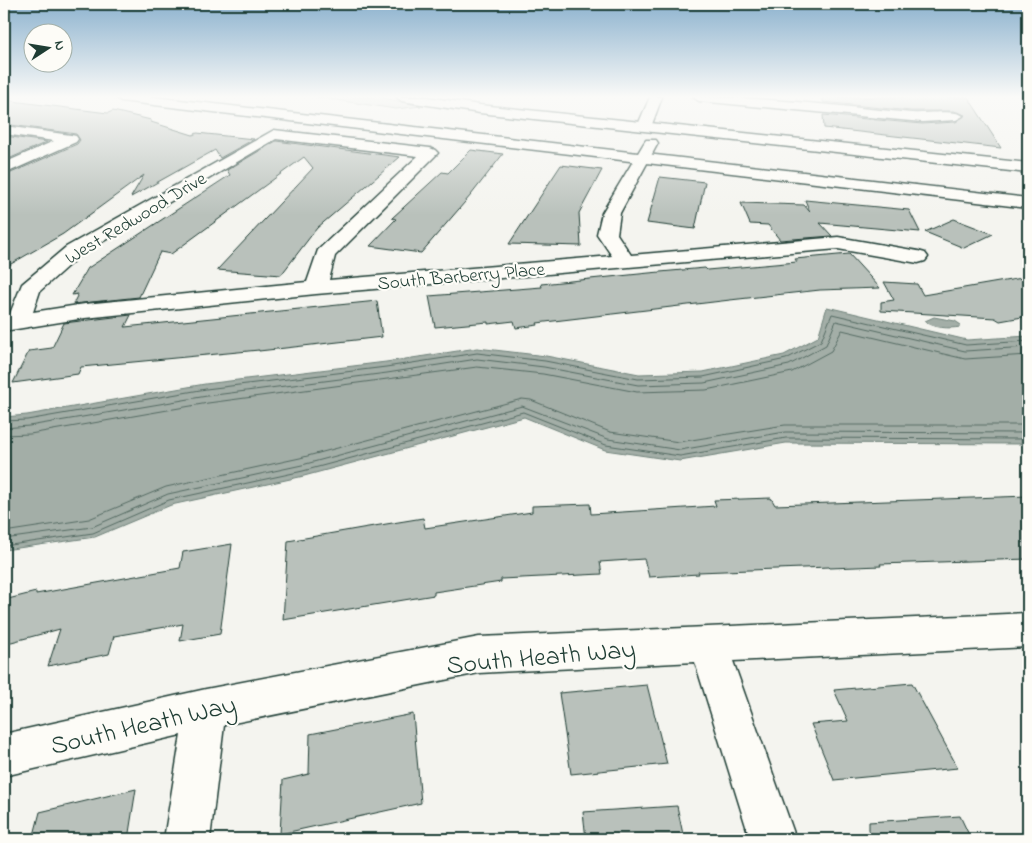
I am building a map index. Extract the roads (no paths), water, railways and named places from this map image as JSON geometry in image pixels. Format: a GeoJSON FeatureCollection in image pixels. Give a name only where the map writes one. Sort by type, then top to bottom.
{"type":"FeatureCollection","features":[{"type":"Feature","properties":{"kind":"street"},"geometry":{"type":"LineString","coordinates":[[4,169],[72,139],[52,136]]}},
{"type":"Feature","properties":{"kind":"street","name":"West Redwood Drive"},"geometry":{"type":"LineString","coordinates":[[11,323],[30,289],[73,251],[270,136]]}},
{"type":"Feature","properties":{"kind":"street","name":"West Redwood Drive"},"geometry":{"type":"LineString","coordinates":[[293,136],[430,153],[326,254],[316,288]]}},
{"type":"Feature","properties":{"kind":"street"},"geometry":{"type":"LineString","coordinates":[[573,136],[1028,168]]}},
{"type":"Feature","properties":{"kind":"street"},"geometry":{"type":"LineString","coordinates":[[615,136],[1028,203]]}},
{"type":"Feature","properties":{"kind":"street"},"geometry":{"type":"LineString","coordinates":[[625,260],[608,234],[612,212],[650,143],[651,136]]}},
{"type":"Feature","properties":{"kind":"street"},"geometry":{"type":"LineString","coordinates":[[632,141],[650,143]]}},
{"type":"Feature","properties":{"kind":"street","name":"South Barberry Place"},"geometry":{"type":"LineString","coordinates":[[11,323],[85,310],[625,260],[838,243],[918,257]]}},
{"type":"Feature","properties":{"kind":"street","name":"South Heath Way"},"geometry":{"type":"LineString","coordinates":[[4,755],[206,709],[479,655],[1028,630]]}},
{"type":"Feature","properties":{"kind":"street"},"geometry":{"type":"LineString","coordinates":[[708,644],[773,839]]}},
{"type":"Feature","properties":{"kind":"street"},"geometry":{"type":"LineString","coordinates":[[187,839],[206,709]]}},
{"type":"Feature","properties":{"kind":"water"},"geometry":{"type":"Polygon","coordinates":[[[827,307],[967,340],[1028,336],[1028,444],[786,443],[680,461],[605,450],[524,417],[304,476],[171,505],[95,537],[4,550],[4,417],[27,415],[205,384],[386,362],[477,348],[546,356],[639,374],[703,372],[784,355],[818,337],[827,307]]]}},
{"type":"Feature","properties":{"kind":"water"},"geometry":{"type":"Polygon","coordinates":[[[934,317],[955,321],[961,325],[956,328],[941,327],[925,321],[934,317]]]}}]}
